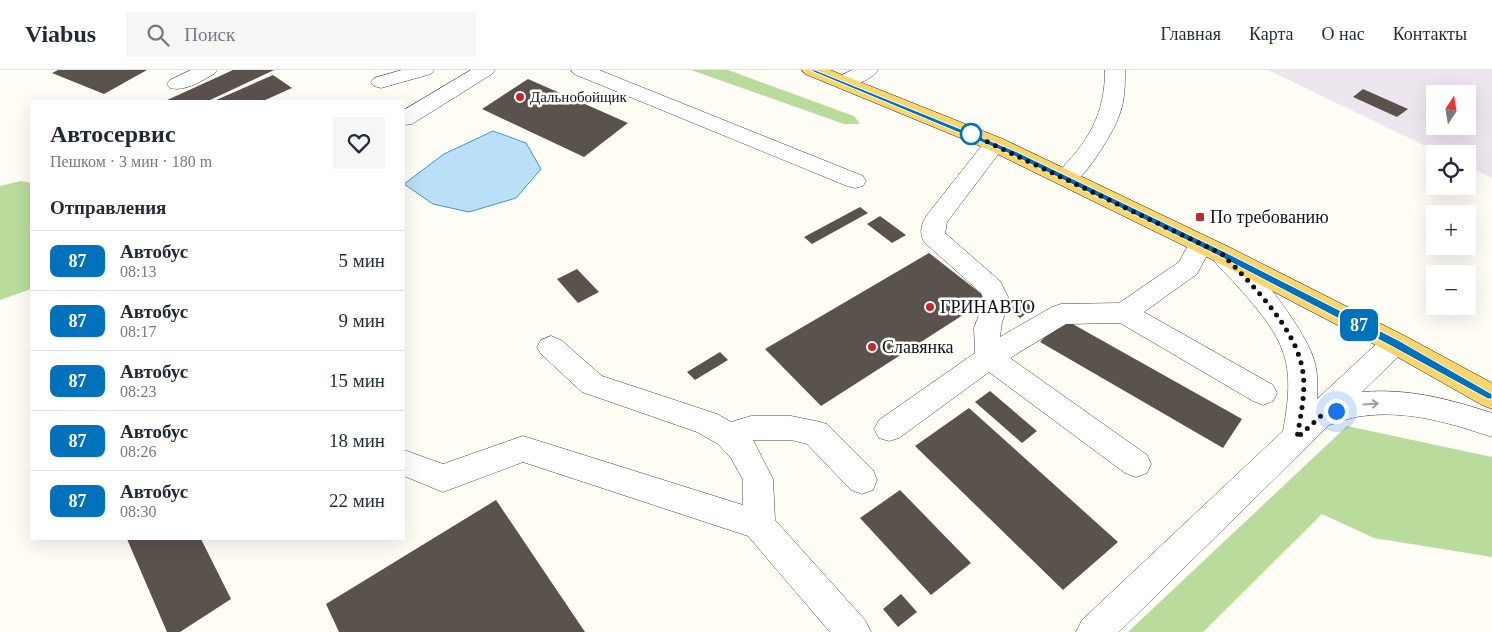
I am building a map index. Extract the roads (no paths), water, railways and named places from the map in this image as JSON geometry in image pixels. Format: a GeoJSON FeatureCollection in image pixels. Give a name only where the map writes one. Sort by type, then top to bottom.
{"type":"FeatureCollection","features":[{"type":"Feature","properties":{"kind":"main road"},"geometry":{"type":"LineString","coordinates":[[812,70],[995,144],[1066,178],[1211,249],[1395,343],[1492,396]]}},
{"type":"Feature","properties":{"kind":"street"},"geometry":{"type":"LineString","coordinates":[[177,84],[208,70]]}},
{"type":"Feature","properties":{"kind":"street"},"geometry":{"type":"LineString","coordinates":[[381,82],[424,70]]}},
{"type":"Feature","properties":{"kind":"street"},"geometry":{"type":"LineString","coordinates":[[405,118],[485,70]]}},
{"type":"Feature","properties":{"kind":"street"},"geometry":{"type":"LineString","coordinates":[[581,70],[855,181]]}},
{"type":"Feature","properties":{"kind":"street"},"geometry":{"type":"LineString","coordinates":[[843,82],[868,70]]}},
{"type":"Feature","properties":{"kind":"street"},"geometry":{"type":"LineString","coordinates":[[1066,178],[1095,145],[1113,107],[1115,70]]}},
{"type":"Feature","properties":{"kind":"street"},"geometry":{"type":"LineString","coordinates":[[995,144],[935,220],[933,236],[991,288],[997,300],[990,314],[986,333],[990,357],[1136,464]]}},
{"type":"Feature","properties":{"kind":"street"},"geometry":{"type":"LineString","coordinates":[[1124,313],[1188,268],[1211,249],[1246,278],[1285,327],[1296,349],[1303,373],[1297,438]]}},
{"type":"Feature","properties":{"kind":"street"},"geometry":{"type":"LineString","coordinates":[[889,429],[990,357],[1061,314],[1124,313],[1263,393]]}},
{"type":"Feature","properties":{"kind":"street"},"geometry":{"type":"LineString","coordinates":[[1094,632],[1395,343]]}},
{"type":"Feature","properties":{"kind":"street"},"geometry":{"type":"LineString","coordinates":[[551,347],[592,384],[707,423],[729,435],[742,449],[758,479],[759,524]]}},
{"type":"Feature","properties":{"kind":"street"},"geometry":{"type":"LineString","coordinates":[[1323,414],[1362,404],[1392,402],[1429,407],[1492,424]]}},
{"type":"Feature","properties":{"kind":"street"},"geometry":{"type":"LineString","coordinates":[[729,435],[751,428],[791,428],[816,433],[862,480]]}},
{"type":"Feature","properties":{"kind":"street"},"geometry":{"type":"LineString","coordinates":[[405,463],[443,478],[523,449],[759,524],[853,632]]}},
{"type":"Feature","properties":{"kind":"water"},"geometry":{"type":"Polygon","coordinates":[[[493,131],[526,143],[541,169],[516,198],[469,212],[433,204],[405,185],[444,154],[493,131]]]}},
{"type":"Feature","properties":{"kind":"place","name":"Дальнобойщик"},"geometry":{"type":"Point","coordinates":[520,97]}},
{"type":"Feature","properties":{"kind":"place","name":"По требованию"},"geometry":{"type":"Point","coordinates":[1200,217]}},
{"type":"Feature","properties":{"kind":"place","name":"ГРИНАВТО"},"geometry":{"type":"Point","coordinates":[930,307]}},
{"type":"Feature","properties":{"kind":"place","name":"Славянка"},"geometry":{"type":"Point","coordinates":[872,347]}}]}
